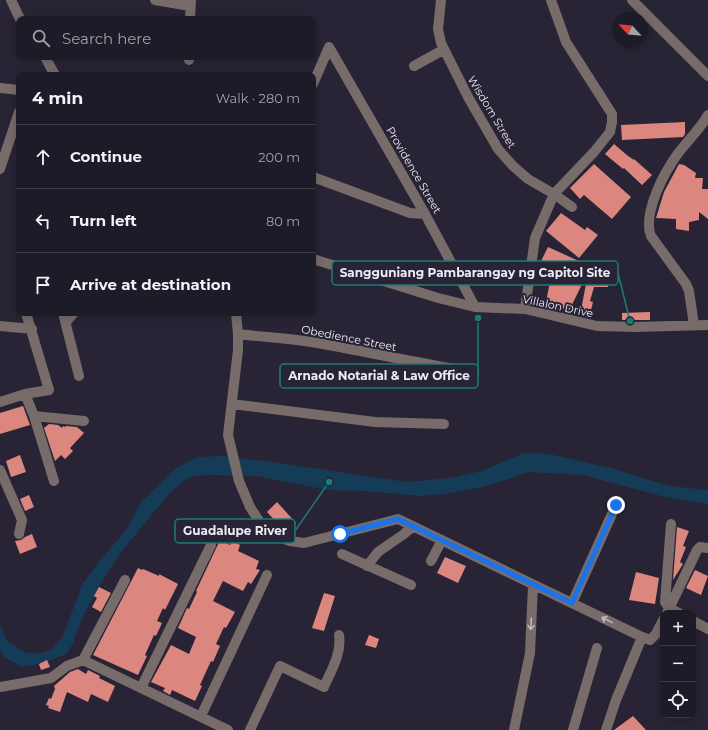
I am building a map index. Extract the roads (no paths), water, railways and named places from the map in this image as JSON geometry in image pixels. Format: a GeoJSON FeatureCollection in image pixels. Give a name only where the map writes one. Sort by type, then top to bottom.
{"type":"FeatureCollection","features":[{"type":"Feature","properties":{"kind":"street"},"geometry":{"type":"LineString","coordinates":[[11,0],[19,16]]}},
{"type":"Feature","properties":{"kind":"street"},"geometry":{"type":"LineString","coordinates":[[155,0],[191,3],[190,16]]}},
{"type":"Feature","properties":{"kind":"street","name":"Wisdom Street"},"geometry":{"type":"LineString","coordinates":[[441,0],[438,29],[443,50],[498,149],[513,166],[528,179],[554,194],[572,207]]}},
{"type":"Feature","properties":{"kind":"street"},"geometry":{"type":"LineString","coordinates":[[525,309],[535,238],[554,194],[594,152],[610,132],[612,122],[612,114],[566,42],[550,0]]}},
{"type":"Feature","properties":{"kind":"street"},"geometry":{"type":"LineString","coordinates":[[632,0],[708,76]]}},
{"type":"Feature","properties":{"kind":"street","name":"Providence Street"},"geometry":{"type":"LineString","coordinates":[[316,77],[329,47],[425,214],[475,307]]}},
{"type":"Feature","properties":{"kind":"street"},"geometry":{"type":"LineString","coordinates":[[414,66],[443,50]]}},
{"type":"Feature","properties":{"kind":"street"},"geometry":{"type":"LineString","coordinates":[[47,60],[53,72]]}},
{"type":"Feature","properties":{"kind":"street"},"geometry":{"type":"LineString","coordinates":[[0,88],[16,90]]}},
{"type":"Feature","properties":{"kind":"street"},"geometry":{"type":"LineString","coordinates":[[694,325],[686,284],[650,236],[648,230],[649,217],[654,199],[671,163],[708,115]]}},
{"type":"Feature","properties":{"kind":"street"},"geometry":{"type":"LineString","coordinates":[[0,169],[16,121]]}},
{"type":"Feature","properties":{"kind":"street"},"geometry":{"type":"LineString","coordinates":[[316,177],[410,213],[425,214]]}},
{"type":"Feature","properties":{"kind":"street","name":"Villalon Drive"},"geometry":{"type":"LineString","coordinates":[[316,261],[438,298],[475,307],[525,309],[597,326],[635,327],[708,325]]}},
{"type":"Feature","properties":{"kind":"street"},"geometry":{"type":"LineString","coordinates":[[0,402],[25,394],[49,390],[27,316]]}},
{"type":"Feature","properties":{"kind":"street"},"geometry":{"type":"LineString","coordinates":[[236,316],[238,350],[228,435],[239,481],[250,507],[261,524],[274,535],[290,541],[304,543],[398,519],[642,637],[650,640],[656,634],[660,626]]}},
{"type":"Feature","properties":{"kind":"street"},"geometry":{"type":"LineString","coordinates":[[65,318],[79,376]]}},
{"type":"Feature","properties":{"kind":"street"},"geometry":{"type":"LineString","coordinates":[[0,326],[32,329]]}},
{"type":"Feature","properties":{"kind":"street","name":"Obedience Street"},"geometry":{"type":"LineString","coordinates":[[238,334],[312,342],[455,370]]}},
{"type":"Feature","properties":{"kind":"street"},"geometry":{"type":"LineString","coordinates":[[25,394],[34,416],[54,481]]}},
{"type":"Feature","properties":{"kind":"street"},"geometry":{"type":"LineString","coordinates":[[232,404],[375,422],[444,424]]}},
{"type":"Feature","properties":{"kind":"street"},"geometry":{"type":"LineString","coordinates":[[34,416],[84,421]]}},
{"type":"Feature","properties":{"kind":"street"},"geometry":{"type":"LineString","coordinates":[[0,470],[22,520],[19,534]]}},
{"type":"Feature","properties":{"kind":"street"},"geometry":{"type":"LineString","coordinates":[[572,603],[616,505]]}},
{"type":"Feature","properties":{"kind":"street"},"geometry":{"type":"LineString","coordinates":[[668,610],[664,602],[671,524]]}},
{"type":"Feature","properties":{"kind":"street"},"geometry":{"type":"LineString","coordinates":[[367,566],[378,552],[413,526]]}},
{"type":"Feature","properties":{"kind":"street"},"geometry":{"type":"LineString","coordinates":[[431,561],[442,540]]}},
{"type":"Feature","properties":{"kind":"street"},"geometry":{"type":"LineString","coordinates":[[142,688],[211,545]]}},
{"type":"Feature","properties":{"kind":"street"},"geometry":{"type":"LineString","coordinates":[[668,610],[697,550],[700,547],[708,548]]}},
{"type":"Feature","properties":{"kind":"street"},"geometry":{"type":"LineString","coordinates":[[342,554],[411,585]]}},
{"type":"Feature","properties":{"kind":"street"},"geometry":{"type":"LineString","coordinates":[[201,716],[267,575]]}},
{"type":"Feature","properties":{"kind":"street"},"geometry":{"type":"LineString","coordinates":[[83,660],[125,580]]}},
{"type":"Feature","properties":{"kind":"street"},"geometry":{"type":"LineString","coordinates":[[514,730],[530,653],[534,585]]}},
{"type":"Feature","properties":{"kind":"street"},"geometry":{"type":"LineString","coordinates":[[696,622],[708,628]]}},
{"type":"Feature","properties":{"kind":"street"},"geometry":{"type":"LineString","coordinates":[[250,730],[280,666],[324,687],[339,651],[339,636]]}},
{"type":"Feature","properties":{"kind":"street"},"geometry":{"type":"LineString","coordinates":[[606,730],[616,700],[642,637]]}},
{"type":"Feature","properties":{"kind":"street"},"geometry":{"type":"LineString","coordinates":[[573,730],[597,648]]}},
{"type":"Feature","properties":{"kind":"street"},"geometry":{"type":"LineString","coordinates":[[0,687],[51,678],[67,666],[83,660],[228,730]]}},
{"type":"Feature","properties":{"kind":"water"},"geometry":{"type":"Polygon","coordinates":[[[524,453],[549,454],[611,468],[669,486],[708,490],[708,504],[661,496],[583,475],[528,472],[478,488],[422,496],[328,490],[256,476],[207,475],[190,477],[173,490],[162,502],[108,571],[83,616],[72,645],[66,654],[43,663],[22,667],[5,657],[0,651],[0,625],[7,641],[24,652],[36,654],[50,651],[62,638],[83,583],[101,559],[127,529],[141,502],[175,469],[197,457],[221,456],[265,461],[407,482],[451,478],[482,471],[524,453]]]}},
{"type":"Feature","properties":{"kind":"place","name":"Arnado Notarial & Law Office"},"geometry":{"type":"Point","coordinates":[478,318]}},
{"type":"Feature","properties":{"kind":"place","name":"Sangguniang Pambarangay ng Capitol Site"},"geometry":{"type":"Point","coordinates":[630,321]}},
{"type":"Feature","properties":{"kind":"place","name":"Guadalupe River"},"geometry":{"type":"Point","coordinates":[329,482]}}]}
